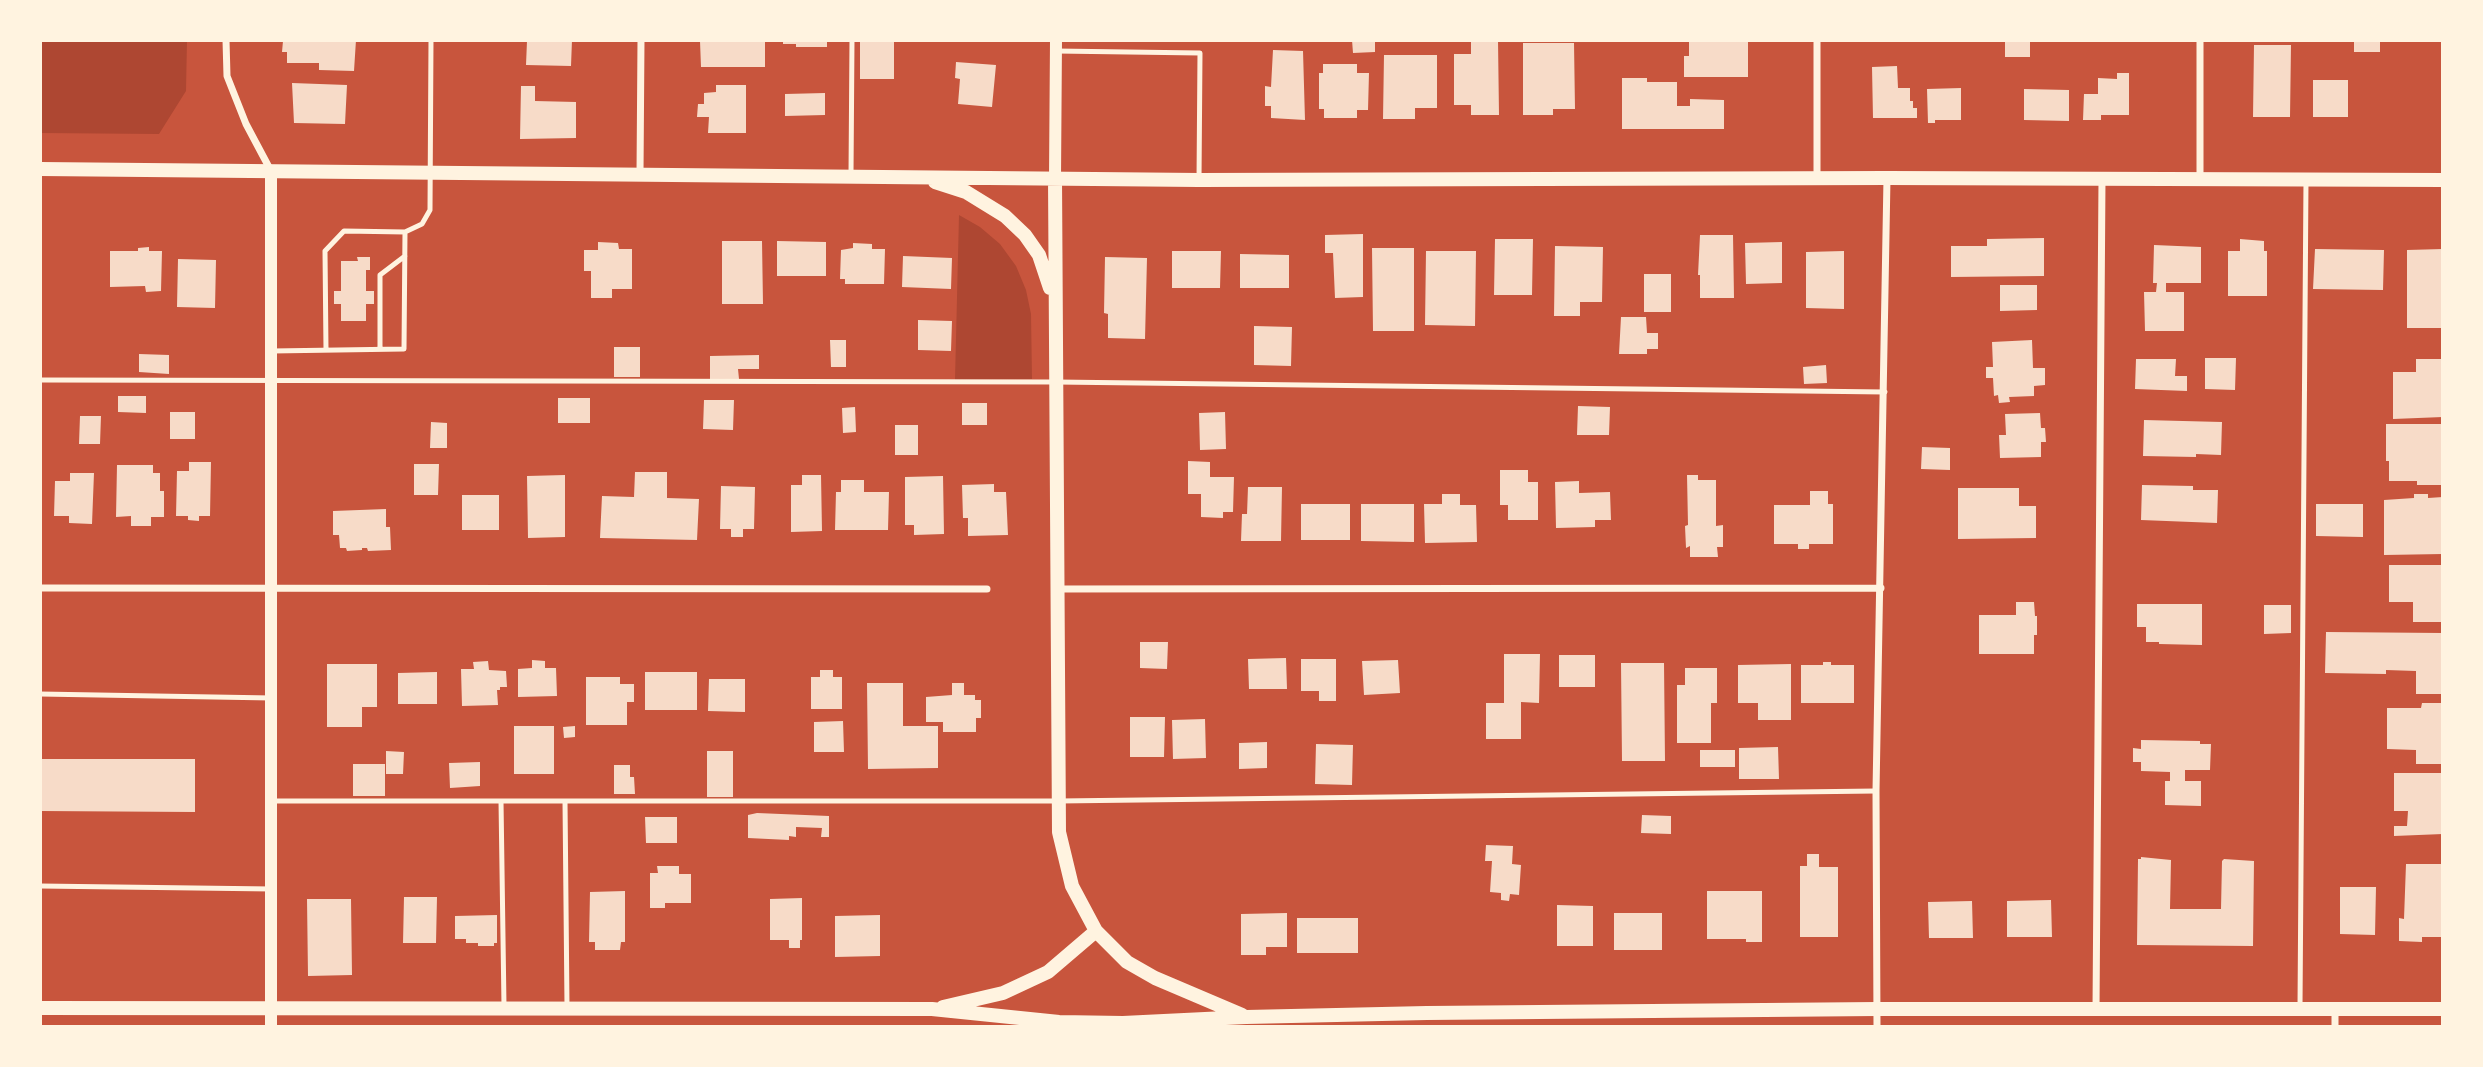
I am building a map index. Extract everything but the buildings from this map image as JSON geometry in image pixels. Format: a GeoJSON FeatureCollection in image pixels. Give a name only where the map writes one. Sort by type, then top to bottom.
{"type":"FeatureCollection","features":[{"type":"Feature","properties":{"kind":"main road"},"geometry":{"type":"LineString","coordinates":[[40,169],[1199,180],[2443,180]]}},
{"type":"Feature","properties":{"kind":"main road"},"geometry":{"type":"LineString","coordinates":[[903,177],[945,184],[988,203],[1005,216],[1025,235],[1039,255],[1049,279],[1055,320]]}},
{"type":"Feature","properties":{"kind":"main road"},"geometry":{"type":"LineString","coordinates":[[1055,178],[1059,832],[1072,886],[1096,931],[1127,962],[1155,978],[1246,1017]]}},
{"type":"Feature","properties":{"kind":"main road"},"geometry":{"type":"LineString","coordinates":[[932,1009],[1003,993],[1048,972],[1096,931]]}},
{"type":"Feature","properties":{"kind":"main road"},"geometry":{"type":"LineString","coordinates":[[40,1008],[932,1009],[1059,1025],[1246,1017],[1279,1021],[1427,1020],[1877,1009],[2443,1009]]}},
{"type":"Feature","properties":{"kind":"street"},"geometry":{"type":"LineString","coordinates":[[226,40],[228,76],[246,124],[271,172],[271,1027]]}},
{"type":"Feature","properties":{"kind":"street"},"geometry":{"type":"LineString","coordinates":[[640,173],[641,40]]}},
{"type":"Feature","properties":{"kind":"street"},"geometry":{"type":"LineString","coordinates":[[1817,40],[1817,178]]}},
{"type":"Feature","properties":{"kind":"street"},"geometry":{"type":"LineString","coordinates":[[2200,40],[2200,179]]}},
{"type":"Feature","properties":{"kind":"street"},"geometry":{"type":"LineString","coordinates":[[1055,178],[1056,46]]}},
{"type":"Feature","properties":{"kind":"street"},"geometry":{"type":"LineString","coordinates":[[1877,1027],[1877,791],[1887,178]]}},
{"type":"Feature","properties":{"kind":"street"},"geometry":{"type":"LineString","coordinates":[[2096,1009],[2102,179]]}},
{"type":"Feature","properties":{"kind":"street"},"geometry":{"type":"LineString","coordinates":[[40,588],[987,589]]}},
{"type":"Feature","properties":{"kind":"street"},"geometry":{"type":"LineString","coordinates":[[1059,589],[1881,588]]}},
{"type":"Feature","properties":{"kind":"street"},"geometry":{"type":"LineString","coordinates":[[2335,1009],[2335,1027]]}},
{"type":"Feature","properties":{"kind":"lane"},"geometry":{"type":"LineString","coordinates":[[326,350],[325,251],[344,231],[405,232],[422,224],[430,210],[431,40]]}},
{"type":"Feature","properties":{"kind":"lane"},"geometry":{"type":"LineString","coordinates":[[851,176],[852,40]]}},
{"type":"Feature","properties":{"kind":"lane"},"geometry":{"type":"LineString","coordinates":[[1056,46],[1200,53],[1199,180]]}},
{"type":"Feature","properties":{"kind":"lane"},"geometry":{"type":"LineString","coordinates":[[2300,1009],[2306,180]]}},
{"type":"Feature","properties":{"kind":"lane"},"geometry":{"type":"LineString","coordinates":[[272,351],[404,349],[405,232]]}},
{"type":"Feature","properties":{"kind":"lane"},"geometry":{"type":"LineString","coordinates":[[380,349],[380,275],[406,255]]}},
{"type":"Feature","properties":{"kind":"lane"},"geometry":{"type":"LineString","coordinates":[[40,380],[1056,382],[1885,393]]}},
{"type":"Feature","properties":{"kind":"lane"},"geometry":{"type":"LineString","coordinates":[[40,694],[272,698]]}},
{"type":"Feature","properties":{"kind":"lane"},"geometry":{"type":"LineString","coordinates":[[272,801],[1059,801],[1877,791]]}},
{"type":"Feature","properties":{"kind":"lane"},"geometry":{"type":"LineString","coordinates":[[501,801],[504,1010]]}},
{"type":"Feature","properties":{"kind":"lane"},"geometry":{"type":"LineString","coordinates":[[565,801],[567,1009]]}},
{"type":"Feature","properties":{"kind":"lane"},"geometry":{"type":"LineString","coordinates":[[40,886],[272,889]]}},
{"type":"Feature","properties":{"kind":"shaded area"},"geometry":{"type":"Polygon","coordinates":[[[40,40],[187,40],[186,91],[159,134],[40,133],[40,40]]]}},
{"type":"Feature","properties":{"kind":"shaded area"},"geometry":{"type":"Polygon","coordinates":[[[959,215],[980,227],[1000,244],[1016,266],[1026,290],[1031,314],[1032,379],[955,380],[959,215]]]}}]}
